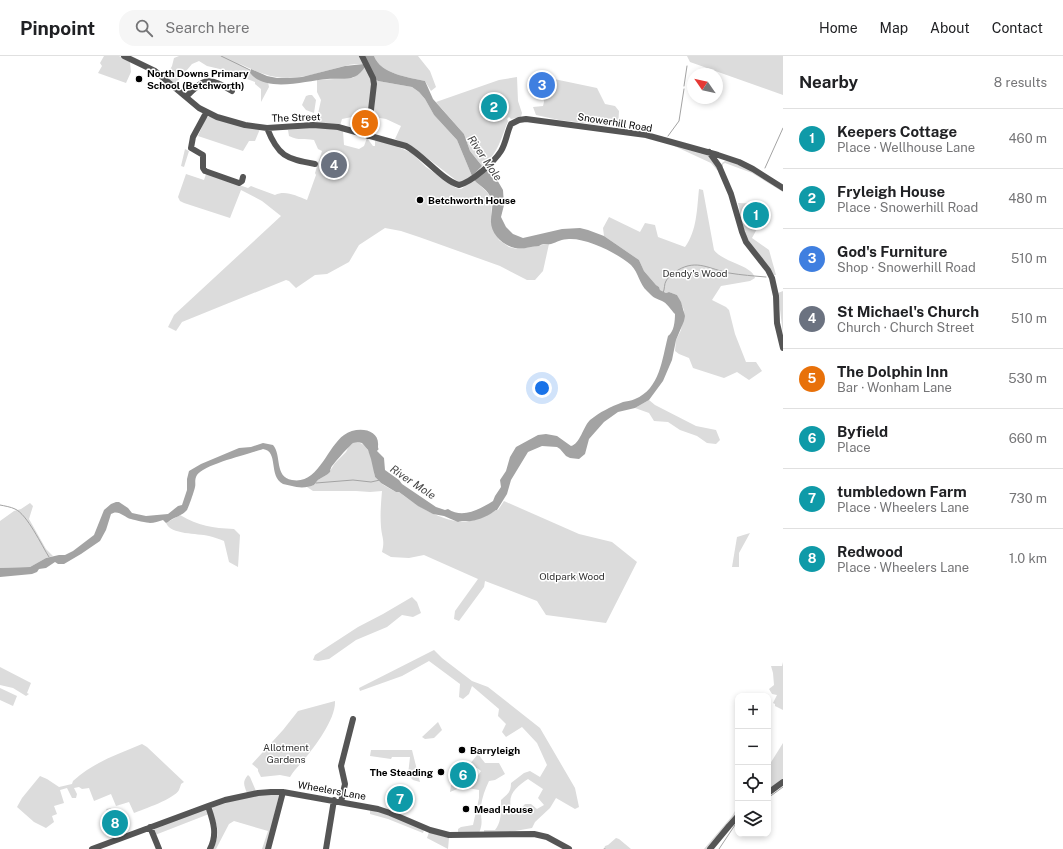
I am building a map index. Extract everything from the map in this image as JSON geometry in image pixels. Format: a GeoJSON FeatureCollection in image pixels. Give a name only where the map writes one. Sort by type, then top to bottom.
{"type":"FeatureCollection","features":[{"type":"Feature","properties":{"kind":"street","name":"The Street"},"geometry":{"type":"LineString","coordinates":[[124,56],[155,71],[206,112],[245,125],[267,128],[313,125],[355,131],[406,146],[414,150],[455,184],[459,185],[471,180],[485,168]]}},
{"type":"Feature","properties":{"kind":"street"},"geometry":{"type":"LineString","coordinates":[[362,56],[373,78],[374,84],[368,136]]}},
{"type":"Feature","properties":{"kind":"street"},"geometry":{"type":"LineString","coordinates":[[186,97],[197,86],[207,81],[214,81],[232,91]]}},
{"type":"Feature","properties":{"kind":"street"},"geometry":{"type":"LineString","coordinates":[[206,112],[193,137],[191,148],[203,155],[203,168],[205,172],[239,183],[242,181],[243,177]]}},
{"type":"Feature","properties":{"kind":"street","name":"Snowerhill Road"},"geometry":{"type":"LineString","coordinates":[[485,168],[501,151],[511,124],[519,120],[526,119],[646,135],[725,157],[753,169],[783,188]]}},
{"type":"Feature","properties":{"kind":"street"},"geometry":{"type":"LineString","coordinates":[[267,128],[277,148],[285,155],[293,160],[315,164]]}},
{"type":"Feature","properties":{"kind":"street"},"geometry":{"type":"LineString","coordinates":[[709,152],[719,166],[731,194],[746,242],[768,270],[772,278],[776,296],[777,323],[783,348]]}},
{"type":"Feature","properties":{"kind":"street"},"geometry":{"type":"LineString","coordinates":[[719,166],[720,162],[725,157]]}},
{"type":"Feature","properties":{"kind":"street"},"geometry":{"type":"LineString","coordinates":[[326,849],[338,801],[345,784],[341,766],[353,719]]}},
{"type":"Feature","properties":{"kind":"street"},"geometry":{"type":"LineString","coordinates":[[771,792],[783,782]]}},
{"type":"Feature","properties":{"kind":"street"},"geometry":{"type":"LineString","coordinates":[[268,849],[283,792]]}},
{"type":"Feature","properties":{"kind":"street","name":"Wheelers Lane"},"geometry":{"type":"LineString","coordinates":[[92,849],[102,847],[150,827],[225,800],[258,793],[283,792],[378,809],[430,830],[449,835],[534,834],[547,837],[569,849]]}},
{"type":"Feature","properties":{"kind":"street"},"geometry":{"type":"LineString","coordinates":[[208,806],[215,832],[210,849]]}},
{"type":"Feature","properties":{"kind":"street"},"geometry":{"type":"LineString","coordinates":[[710,849],[735,819]]}},
{"type":"Feature","properties":{"kind":"street"},"geometry":{"type":"LineString","coordinates":[[150,827],[159,849]]}},
{"type":"Feature","properties":{"kind":"green space"},"geometry":{"type":"Polygon","coordinates":[[[104,56],[119,56],[130,62],[131,72],[126,83],[98,73],[102,66],[100,63],[104,56]]]}},
{"type":"Feature","properties":{"kind":"green space"},"geometry":{"type":"Polygon","coordinates":[[[179,56],[361,56],[364,64],[350,65],[302,77],[285,78],[266,75],[238,63],[250,70],[250,73],[259,80],[268,82],[269,87],[261,102],[261,89],[255,84],[255,82],[224,70],[207,66],[199,61],[192,64],[175,84],[166,77],[172,66],[174,58],[179,56]]]}},
{"type":"Feature","properties":{"kind":"green space"},"geometry":{"type":"Polygon","coordinates":[[[374,56],[418,56],[430,71],[436,87],[431,91],[425,81],[388,71],[377,62],[374,56]]]}},
{"type":"Feature","properties":{"kind":"green space"},"geometry":{"type":"Polygon","coordinates":[[[687,56],[783,56],[783,95],[723,74],[723,68],[707,68],[690,62],[687,56]]]}},
{"type":"Feature","properties":{"kind":"green space"},"geometry":{"type":"Polygon","coordinates":[[[365,67],[372,82],[369,118],[352,117],[342,119],[340,126],[316,123],[321,100],[317,92],[317,80],[353,78],[365,67]]]}},
{"type":"Feature","properties":{"kind":"green space"},"geometry":{"type":"Polygon","coordinates":[[[517,77],[518,101],[522,113],[521,117],[511,119],[509,117],[507,119],[508,121],[496,151],[482,166],[470,151],[464,134],[436,102],[499,80],[517,77]]]}},
{"type":"Feature","properties":{"kind":"green space"},"geometry":{"type":"Polygon","coordinates":[[[375,79],[378,81],[412,87],[419,92],[425,99],[434,115],[457,140],[472,176],[463,182],[457,181],[413,147],[395,139],[401,126],[386,119],[374,117],[375,79]]]}},
{"type":"Feature","properties":{"kind":"green space"},"geometry":{"type":"Polygon","coordinates":[[[554,79],[597,88],[605,104],[615,106],[619,111],[618,127],[559,120],[536,115],[533,107],[543,106],[543,93],[552,93],[554,79]]]}},
{"type":"Feature","properties":{"kind":"green space"},"geometry":{"type":"Polygon","coordinates":[[[312,95],[316,100],[314,113],[306,110],[302,105],[306,96],[312,95]]]}},
{"type":"Feature","properties":{"kind":"green space"},"geometry":{"type":"Polygon","coordinates":[[[210,116],[260,129],[255,141],[249,141],[243,151],[198,136],[206,118],[210,116]]]}},
{"type":"Feature","properties":{"kind":"green space"},"geometry":{"type":"Polygon","coordinates":[[[317,127],[343,131],[344,145],[359,149],[364,146],[367,138],[373,146],[375,146],[376,140],[398,145],[398,147],[412,153],[426,167],[456,188],[461,189],[474,180],[492,199],[491,220],[499,240],[509,247],[517,249],[549,244],[543,271],[535,280],[527,280],[500,266],[401,231],[385,228],[359,245],[349,262],[327,274],[315,275],[296,288],[286,280],[182,322],[176,331],[168,327],[174,315],[281,216],[262,201],[241,190],[230,218],[184,203],[180,201],[178,197],[186,174],[204,180],[206,174],[248,188],[251,186],[275,195],[287,193],[307,200],[316,175],[315,173],[322,151],[318,149],[314,140],[293,138],[289,136],[288,130],[317,127]]]}},
{"type":"Feature","properties":{"kind":"green space"},"geometry":{"type":"Polygon","coordinates":[[[672,145],[704,153],[710,157],[718,169],[717,170],[711,163],[672,145]]]}},
{"type":"Feature","properties":{"kind":"green space"},"geometry":{"type":"Polygon","coordinates":[[[185,149],[189,151],[184,167],[181,166],[185,149]]]}},
{"type":"Feature","properties":{"kind":"green space"},"geometry":{"type":"Polygon","coordinates":[[[725,161],[741,164],[763,176],[783,190],[783,192],[752,173],[725,163],[723,164],[723,169],[721,166],[725,161]]]}},
{"type":"Feature","properties":{"kind":"green space","name":"Dendy's Wood"},"geometry":{"type":"Polygon","coordinates":[[[699,189],[703,190],[714,250],[724,258],[749,270],[755,278],[750,281],[721,286],[712,300],[729,310],[735,334],[746,362],[756,362],[762,371],[749,380],[737,372],[724,378],[693,368],[689,358],[675,351],[676,340],[681,330],[684,310],[677,295],[660,290],[644,271],[639,260],[604,236],[603,228],[609,217],[640,232],[645,223],[655,225],[658,237],[685,247],[694,227],[699,189]]]}},
{"type":"Feature","properties":{"kind":"green space"},"geometry":{"type":"Polygon","coordinates":[[[738,203],[761,204],[763,218],[752,238],[769,250],[776,275],[774,275],[747,239],[738,203]]]}},
{"type":"Feature","properties":{"kind":"green space"},"geometry":{"type":"Polygon","coordinates":[[[783,291],[783,334],[778,293],[783,291]]]}},
{"type":"Feature","properties":{"kind":"green space"},"geometry":{"type":"Polygon","coordinates":[[[649,400],[655,405],[696,426],[716,430],[720,440],[716,444],[707,443],[697,436],[680,430],[668,422],[654,421],[649,413],[635,408],[649,400]]]}},
{"type":"Feature","properties":{"kind":"green space","name":"Oldpark Wood"},"geometry":{"type":"Polygon","coordinates":[[[354,442],[359,442],[368,450],[375,476],[379,482],[396,492],[399,492],[414,503],[432,513],[442,517],[451,520],[473,521],[498,510],[504,501],[579,534],[612,542],[637,562],[606,623],[546,615],[537,601],[485,581],[484,587],[459,621],[454,619],[455,611],[478,579],[424,555],[409,558],[391,557],[382,552],[382,491],[313,491],[307,487],[314,485],[318,480],[328,474],[335,463],[354,442]]]}},
{"type":"Feature","properties":{"kind":"green space"},"geometry":{"type":"Polygon","coordinates":[[[30,503],[33,506],[29,519],[46,549],[53,556],[46,558],[30,567],[0,568],[0,521],[14,511],[21,509],[30,503]]]}},
{"type":"Feature","properties":{"kind":"green space"},"geometry":{"type":"Polygon","coordinates":[[[180,515],[193,522],[206,526],[234,529],[240,535],[238,567],[229,562],[224,541],[215,537],[179,532],[169,527],[166,523],[180,515]]]}},
{"type":"Feature","properties":{"kind":"green space"},"geometry":{"type":"Polygon","coordinates":[[[750,533],[739,553],[739,567],[732,567],[737,537],[750,533]]]}},
{"type":"Feature","properties":{"kind":"green space"},"geometry":{"type":"Polygon","coordinates":[[[412,597],[417,602],[421,613],[413,617],[402,615],[387,627],[356,640],[329,659],[318,661],[313,660],[315,655],[358,627],[412,597]]]}},
{"type":"Feature","properties":{"kind":"green space"},"geometry":{"type":"Polygon","coordinates":[[[434,650],[472,681],[488,687],[540,728],[575,788],[579,807],[575,809],[556,798],[550,808],[535,822],[532,828],[504,833],[484,833],[484,830],[495,830],[497,827],[501,816],[501,800],[507,795],[511,783],[524,773],[530,771],[540,777],[547,765],[537,743],[522,727],[506,737],[502,732],[506,724],[498,716],[499,709],[472,686],[469,694],[463,699],[459,697],[460,684],[429,661],[402,676],[360,691],[359,688],[434,650]],[[528,779],[524,782],[513,792],[511,797],[510,801],[513,812],[518,812],[525,804],[531,804],[537,809],[544,805],[538,798],[543,789],[528,779]]]}},
{"type":"Feature","properties":{"kind":"green space"},"geometry":{"type":"Polygon","coordinates":[[[783,662],[783,710],[775,706],[773,703],[777,695],[772,694],[769,689],[774,685],[771,666],[782,666],[783,662]]]}},
{"type":"Feature","properties":{"kind":"green space"},"geometry":{"type":"Polygon","coordinates":[[[0,667],[31,683],[27,693],[29,694],[26,696],[13,688],[0,685],[0,667]]]}},
{"type":"Feature","properties":{"kind":"green space"},"geometry":{"type":"Polygon","coordinates":[[[0,688],[17,696],[13,706],[0,700],[0,688]]]}},
{"type":"Feature","properties":{"kind":"green space","name":"Allotment Gardens"},"geometry":{"type":"Polygon","coordinates":[[[335,701],[329,724],[309,754],[290,777],[280,775],[261,777],[258,769],[252,764],[298,711],[335,701]]]}},
{"type":"Feature","properties":{"kind":"green space"},"geometry":{"type":"Polygon","coordinates":[[[438,722],[442,730],[434,738],[425,739],[422,737],[438,722]]]}},
{"type":"Feature","properties":{"kind":"green space"},"geometry":{"type":"Polygon","coordinates":[[[783,743],[783,778],[771,787],[771,765],[771,762],[783,743]]]}},
{"type":"Feature","properties":{"kind":"green space"},"geometry":{"type":"Polygon","coordinates":[[[142,744],[184,782],[181,784],[179,790],[171,797],[134,813],[129,802],[116,806],[111,794],[94,801],[89,788],[82,789],[79,787],[74,788],[77,794],[76,798],[72,798],[67,788],[60,790],[64,803],[54,806],[57,814],[52,816],[54,822],[46,828],[34,822],[17,807],[22,798],[40,776],[59,787],[72,784],[73,781],[81,774],[97,764],[142,744]]]}},
{"type":"Feature","properties":{"kind":"green space"},"geometry":{"type":"Polygon","coordinates":[[[371,750],[412,750],[420,782],[413,780],[408,775],[410,757],[392,757],[391,759],[370,756],[371,750]]]}},
{"type":"Feature","properties":{"kind":"green space"},"geometry":{"type":"Polygon","coordinates":[[[478,754],[485,763],[499,763],[505,774],[495,780],[489,781],[481,803],[482,822],[479,833],[458,832],[458,829],[461,827],[473,825],[479,798],[479,790],[462,787],[450,792],[451,785],[468,782],[478,775],[481,771],[477,768],[471,768],[469,765],[478,754]]]}},
{"type":"Feature","properties":{"kind":"green space"},"geometry":{"type":"Polygon","coordinates":[[[248,775],[256,791],[247,793],[244,784],[248,775]]]}},
{"type":"Feature","properties":{"kind":"green space"},"geometry":{"type":"Polygon","coordinates":[[[270,793],[279,795],[266,849],[262,849],[268,831],[234,821],[229,824],[216,849],[212,849],[216,842],[218,833],[212,812],[213,806],[228,801],[270,793]]]}},
{"type":"Feature","properties":{"kind":"green space"},"geometry":{"type":"Polygon","coordinates":[[[111,808],[120,824],[117,825],[118,829],[112,824],[106,809],[111,808]]]}},
{"type":"Feature","properties":{"kind":"green space"},"geometry":{"type":"Polygon","coordinates":[[[205,808],[209,814],[155,835],[154,829],[205,808]]]}},
{"type":"Feature","properties":{"kind":"green space"},"geometry":{"type":"Polygon","coordinates":[[[370,810],[389,814],[424,830],[423,833],[388,819],[370,814],[370,810]]]}},
{"type":"Feature","properties":{"kind":"green space"},"geometry":{"type":"Polygon","coordinates":[[[735,811],[735,818],[708,849],[704,849],[735,811]]]}},
{"type":"Feature","properties":{"kind":"green space"},"geometry":{"type":"Polygon","coordinates":[[[429,832],[449,838],[448,849],[427,838],[429,832]]]}},
{"type":"Feature","properties":{"kind":"green space"},"geometry":{"type":"Polygon","coordinates":[[[616,838],[631,849],[604,849],[605,846],[616,838]]]}},
{"type":"Feature","properties":{"kind":"shaded area"},"geometry":{"type":"Polygon","coordinates":[[[364,56],[374,56],[382,67],[395,74],[425,81],[433,99],[464,134],[470,151],[482,166],[472,176],[457,140],[434,115],[425,99],[419,92],[412,87],[378,81],[375,79],[364,56]]]}},
{"type":"Feature","properties":{"kind":"shaded area"},"geometry":{"type":"Polygon","coordinates":[[[364,64],[365,67],[362,71],[351,78],[327,79],[286,84],[266,83],[257,79],[250,73],[251,69],[267,76],[290,78],[302,77],[345,66],[364,64]]]}},
{"type":"Feature","properties":{"kind":"shaded area"},"geometry":{"type":"Polygon","coordinates":[[[487,169],[491,175],[496,178],[503,190],[504,205],[501,217],[506,227],[513,234],[523,238],[562,229],[580,228],[604,236],[639,260],[644,271],[660,290],[677,295],[681,302],[685,316],[684,321],[676,340],[672,360],[663,381],[649,400],[635,408],[618,412],[604,422],[589,439],[585,454],[579,459],[570,458],[557,447],[542,446],[528,452],[511,480],[507,494],[497,510],[477,520],[458,522],[444,516],[433,514],[418,506],[399,492],[396,492],[381,483],[375,477],[368,450],[362,443],[353,443],[335,463],[328,474],[309,487],[297,487],[283,484],[278,480],[274,470],[271,454],[263,449],[218,463],[202,471],[196,477],[195,489],[187,510],[183,514],[166,523],[163,520],[152,523],[144,522],[131,519],[116,512],[111,514],[106,530],[100,541],[64,564],[58,564],[55,562],[32,574],[0,577],[0,568],[30,567],[46,558],[65,555],[73,551],[94,535],[104,510],[116,502],[119,502],[128,508],[132,513],[146,516],[168,514],[178,506],[182,505],[187,490],[189,471],[201,464],[239,448],[251,447],[263,443],[273,445],[276,449],[280,470],[283,475],[292,480],[301,480],[309,477],[315,471],[344,435],[355,430],[366,430],[375,435],[378,440],[379,449],[377,451],[384,458],[385,470],[402,484],[436,507],[460,513],[471,512],[493,501],[501,487],[500,480],[506,471],[510,457],[516,447],[538,435],[546,434],[557,436],[571,446],[574,445],[590,420],[594,417],[601,412],[623,402],[633,400],[643,394],[650,388],[659,372],[668,336],[672,332],[674,326],[675,314],[666,303],[654,297],[644,288],[636,271],[631,265],[602,247],[576,239],[569,239],[551,244],[521,249],[510,246],[501,241],[495,234],[491,225],[492,200],[490,195],[474,180],[487,169]]]}},
{"type":"Feature","properties":{"kind":"waterway"},"geometry":{"type":"LineString","coordinates":[[221,56],[250,70]]}},
{"type":"Feature","properties":{"kind":"waterway"},"geometry":{"type":"LineString","coordinates":[[684,86],[687,66]]}},
{"type":"Feature","properties":{"kind":"waterway"},"geometry":{"type":"LineString","coordinates":[[668,136],[679,121],[684,89]]}},
{"type":"Feature","properties":{"kind":"waterway"},"geometry":{"type":"LineString","coordinates":[[765,168],[783,128]]}},
{"type":"Feature","properties":{"kind":"waterway"},"geometry":{"type":"LineString","coordinates":[[663,293],[665,282],[678,270],[691,265],[703,266],[729,273],[766,277]]}},
{"type":"Feature","properties":{"kind":"waterway"},"geometry":{"type":"LineString","coordinates":[[316,483],[353,480],[371,482],[380,480]]}},
{"type":"Feature","properties":{"kind":"waterway"},"geometry":{"type":"LineString","coordinates":[[0,505],[10,507],[20,512],[34,531],[49,557]]}},
{"type":"Feature","properties":{"kind":"waterway"},"geometry":{"type":"LineString","coordinates":[[771,796],[783,787]]}},
{"type":"Feature","properties":{"kind":"waterway"},"geometry":{"type":"LineString","coordinates":[[719,849],[735,825]]}},
{"type":"Feature","properties":{"kind":"place","name":"North Downs Primary School (Betchworth)"},"geometry":{"type":"Point","coordinates":[139,79]}},
{"type":"Feature","properties":{"kind":"place","name":"God's Furniture"},"geometry":{"type":"Point","coordinates":[542,85]}},
{"type":"Feature","properties":{"kind":"place","name":"Fryleigh House"},"geometry":{"type":"Point","coordinates":[494,107]}},
{"type":"Feature","properties":{"kind":"place","name":"The Dolphin Inn"},"geometry":{"type":"Point","coordinates":[365,123]}},
{"type":"Feature","properties":{"kind":"place","name":"St Michael's Church"},"geometry":{"type":"Point","coordinates":[334,165]}},
{"type":"Feature","properties":{"kind":"place","name":"Betchworth House"},"geometry":{"type":"Point","coordinates":[420,200]}},
{"type":"Feature","properties":{"kind":"place","name":"Keepers Cottage"},"geometry":{"type":"Point","coordinates":[756,215]}},
{"type":"Feature","properties":{"kind":"place","name":"Barryleigh"},"geometry":{"type":"Point","coordinates":[462,750]}},
{"type":"Feature","properties":{"kind":"place","name":"The Steading"},"geometry":{"type":"Point","coordinates":[441,772]}},
{"type":"Feature","properties":{"kind":"place","name":"Byfield"},"geometry":{"type":"Point","coordinates":[463,775]}},
{"type":"Feature","properties":{"kind":"place","name":"tumbledown Farm"},"geometry":{"type":"Point","coordinates":[400,799]}},
{"type":"Feature","properties":{"kind":"place","name":"Mead House"},"geometry":{"type":"Point","coordinates":[466,809]}},
{"type":"Feature","properties":{"kind":"place","name":"Redwood"},"geometry":{"type":"Point","coordinates":[115,823]}},
{"type":"Feature","properties":{"kind":"water label","name":"River Mole"},"geometry":{"type":"Point","coordinates":[485,158]}},
{"type":"Feature","properties":{"kind":"water label","name":"River Mole"},"geometry":{"type":"Point","coordinates":[413,482]}}]}
